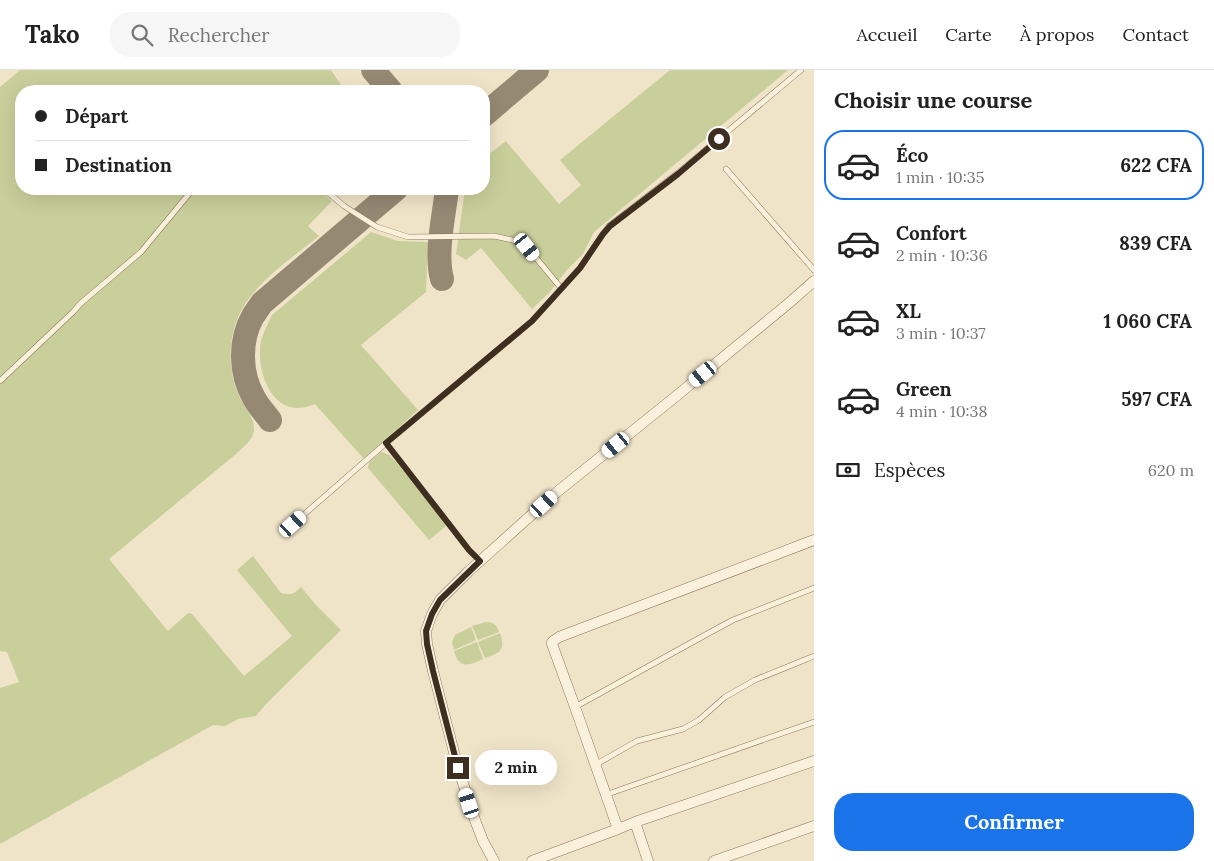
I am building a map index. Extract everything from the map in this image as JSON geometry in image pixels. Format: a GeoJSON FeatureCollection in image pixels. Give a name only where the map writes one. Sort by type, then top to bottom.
{"type":"FeatureCollection","features":[{"type":"Feature","properties":{"kind":"street"},"geometry":{"type":"LineString","coordinates":[[494,861],[483,841],[458,768],[433,671],[426,631],[432,614],[440,600],[480,561],[557,492],[814,281]]}},
{"type":"Feature","properties":{"kind":"street"},"geometry":{"type":"LineString","coordinates":[[618,829],[552,642],[814,540]]}},
{"type":"Feature","properties":{"kind":"street"},"geometry":{"type":"LineString","coordinates":[[532,861],[635,822],[814,761]]}},
{"type":"Feature","properties":{"kind":"street"},"geometry":{"type":"LineString","coordinates":[[635,822],[648,861]]}},
{"type":"Feature","properties":{"kind":"street"},"geometry":{"type":"LineString","coordinates":[[714,861],[814,826]]}},
{"type":"Feature","properties":{"kind":"lane"},"geometry":{"type":"LineString","coordinates":[[293,524],[386,443],[532,321],[580,268],[610,226],[678,174],[801,70]]}},
{"type":"Feature","properties":{"kind":"lane"},"geometry":{"type":"LineString","coordinates":[[726,169],[814,270]]}},
{"type":"Feature","properties":{"kind":"lane"},"geometry":{"type":"LineString","coordinates":[[0,380],[81,303],[141,252],[189,195]]}},
{"type":"Feature","properties":{"kind":"lane"},"geometry":{"type":"LineString","coordinates":[[331,195],[344,206],[377,227],[408,236],[494,236],[518,242],[527,247],[561,288]]}},
{"type":"Feature","properties":{"kind":"lane"},"geometry":{"type":"LineString","coordinates":[[386,443],[469,550],[480,561]]}},
{"type":"Feature","properties":{"kind":"lane"},"geometry":{"type":"LineString","coordinates":[[575,707],[733,620],[814,588]]}},
{"type":"Feature","properties":{"kind":"lane"},"geometry":{"type":"LineString","coordinates":[[595,765],[637,741],[684,729],[700,720],[725,697],[754,680],[814,656]]}},
{"type":"Feature","properties":{"kind":"lane"},"geometry":{"type":"LineString","coordinates":[[605,795],[814,722]]}},
{"type":"Feature","properties":{"kind":"green space"},"geometry":{"type":"Polygon","coordinates":[[[20,70],[331,70],[341,85],[15,85],[15,195],[325,195],[332,201],[308,226],[319,236],[264,282],[245,304],[235,325],[231,347],[231,369],[241,400],[253,422],[254,431],[252,438],[236,454],[109,559],[168,631],[188,613],[192,614],[244,676],[292,636],[237,570],[253,556],[281,593],[292,594],[301,587],[341,630],[256,716],[238,719],[225,726],[213,725],[0,844],[0,688],[19,682],[7,652],[0,651],[0,87],[20,70]]]}},
{"type":"Feature","properties":{"kind":"green space"},"geometry":{"type":"Polygon","coordinates":[[[670,70],[788,70],[594,232],[583,254],[567,270],[549,293],[532,309],[481,248],[466,260],[456,254],[464,195],[490,195],[490,153],[506,141],[559,204],[581,185],[560,160],[670,70]]]}},
{"type":"Feature","properties":{"kind":"green space"},"geometry":{"type":"Polygon","coordinates":[[[371,232],[398,241],[428,242],[426,292],[361,345],[418,410],[364,459],[315,404],[302,408],[290,407],[280,402],[272,394],[262,373],[260,348],[263,335],[272,315],[371,232]]]}},
{"type":"Feature","properties":{"kind":"green space"},"geometry":{"type":"Polygon","coordinates":[[[381,452],[390,455],[433,506],[446,526],[429,540],[368,468],[369,462],[381,452]]]}},
{"type":"Feature","properties":{"kind":"green space"},"geometry":{"type":"Polygon","coordinates":[[[486,622],[494,624],[499,632],[478,640],[472,626],[486,622]]]}},
{"type":"Feature","properties":{"kind":"green space"},"geometry":{"type":"Polygon","coordinates":[[[471,627],[476,640],[454,650],[452,642],[455,635],[471,627]]]}},
{"type":"Feature","properties":{"kind":"green space"},"geometry":{"type":"Polygon","coordinates":[[[500,633],[502,648],[495,655],[485,658],[478,642],[500,633]]]}},
{"type":"Feature","properties":{"kind":"green space"},"geometry":{"type":"Polygon","coordinates":[[[477,642],[483,659],[469,664],[459,661],[454,651],[477,642]]]}},
{"type":"Feature","properties":{"kind":"taxiway"},"geometry":{"type":"LineString","coordinates":[[373,70],[386,85]]}},
{"type":"Feature","properties":{"kind":"taxiway"},"geometry":{"type":"LineString","coordinates":[[490,110],[537,70]]}},
{"type":"Feature","properties":{"kind":"taxiway"},"geometry":{"type":"LineString","coordinates":[[270,420],[249,389],[244,368],[243,347],[248,326],[253,316],[262,303],[389,195]]}},
{"type":"Feature","properties":{"kind":"taxiway"},"geometry":{"type":"LineString","coordinates":[[442,279],[439,258],[446,195]]}},
{"type":"Feature","properties":{"kind":"route"},"geometry":{"type":"LineString","coordinates":[[458,768],[433,671],[426,631],[432,614],[440,600],[480,561],[469,550],[386,443],[532,321],[580,268],[610,226],[678,174],[719,139]]}}]}
